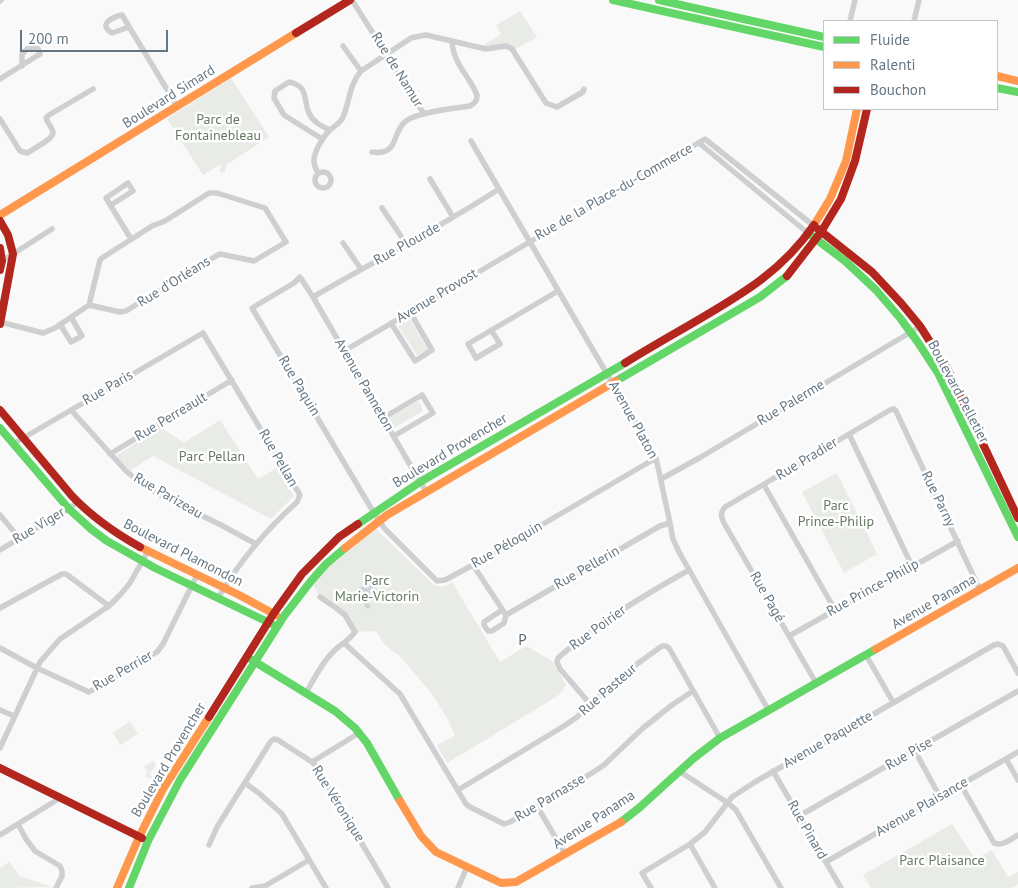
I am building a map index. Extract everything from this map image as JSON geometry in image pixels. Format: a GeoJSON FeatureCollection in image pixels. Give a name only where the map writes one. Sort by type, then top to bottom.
{"type":"FeatureCollection","features":[{"type":"Feature","properties":{"kind":"street","name":"Rue de Namur"},"geometry":{"type":"LineString","coordinates":[[351,0],[424,114],[470,106],[477,99],[476,91],[452,49],[452,41]]}},
{"type":"Feature","properties":{"kind":"street","name":"Boulevard Simard"},"geometry":{"type":"LineString","coordinates":[[0,215],[351,0]]}},
{"type":"Feature","properties":{"kind":"street"},"geometry":{"type":"LineString","coordinates":[[613,0],[626,1],[823,47]]}},
{"type":"Feature","properties":{"kind":"street"},"geometry":{"type":"LineString","coordinates":[[659,0],[823,37]]}},
{"type":"Feature","properties":{"kind":"street"},"geometry":{"type":"LineString","coordinates":[[850,20],[855,0]]}},
{"type":"Feature","properties":{"kind":"street"},"geometry":{"type":"LineString","coordinates":[[914,20],[919,0]]}},
{"type":"Feature","properties":{"kind":"street"},"geometry":{"type":"LineString","coordinates":[[129,27],[177,106]]}},
{"type":"Feature","properties":{"kind":"street"},"geometry":{"type":"LineString","coordinates":[[318,172],[314,157],[322,139],[340,123],[353,83],[361,71],[411,38],[426,35],[486,49],[506,46],[512,49],[546,103],[557,107],[583,92],[584,89]]}},
{"type":"Feature","properties":{"kind":"street"},"geometry":{"type":"LineString","coordinates":[[342,46],[361,71]]}},
{"type":"Feature","properties":{"kind":"street"},"geometry":{"type":"LineString","coordinates":[[0,80],[22,66]]}},
{"type":"Feature","properties":{"kind":"street"},"geometry":{"type":"LineString","coordinates":[[998,76],[1018,81]]}},
{"type":"Feature","properties":{"kind":"street"},"geometry":{"type":"LineString","coordinates":[[322,139],[284,114],[274,98],[275,91],[290,82],[295,83],[302,90],[306,98],[308,111],[313,120],[330,130]]}},
{"type":"Feature","properties":{"kind":"street"},"geometry":{"type":"LineString","coordinates":[[998,88],[1016,93]]}},
{"type":"Feature","properties":{"kind":"street"},"geometry":{"type":"LineString","coordinates":[[0,119],[20,150],[27,153],[50,139],[53,134],[46,118],[49,115],[93,89]]}},
{"type":"Feature","properties":{"kind":"street","name":"Boulevard Provencher"},"geometry":{"type":"LineString","coordinates":[[117,888],[138,837],[172,775],[274,613],[302,574],[319,556],[374,513],[420,482],[752,289],[784,263],[809,234],[832,197],[847,159],[857,110]]}},
{"type":"Feature","properties":{"kind":"street","name":"Boulevard Provencher"},"geometry":{"type":"LineString","coordinates":[[129,888],[148,841],[180,780],[282,618],[326,564],[387,516],[760,297],[786,277],[822,232],[841,199],[855,161],[867,110]]}},
{"type":"Feature","properties":{"kind":"street"},"geometry":{"type":"LineString","coordinates":[[372,152],[380,152],[391,148],[401,125],[409,118],[424,114]]}},
{"type":"Feature","properties":{"kind":"street","name":"Rue de la Place-du-Commerce"},"geometry":{"type":"LineString","coordinates":[[529,241],[705,139],[814,226]]}},
{"type":"Feature","properties":{"kind":"street","name":"Avenue Platon"},"geometry":{"type":"LineString","coordinates":[[471,141],[656,458],[673,539],[769,710]]}},
{"type":"Feature","properties":{"kind":"street","name":"Rue de la Place-du-Commerce"},"geometry":{"type":"LineString","coordinates":[[699,143],[809,234]]}},
{"type":"Feature","properties":{"kind":"street"},"geometry":{"type":"LineString","coordinates":[[430,179],[453,217]]}},
{"type":"Feature","properties":{"kind":"street"},"geometry":{"type":"LineString","coordinates":[[0,221],[8,234],[13,254],[0,323],[43,334],[89,305],[100,260],[132,239],[106,198],[128,183],[133,191],[111,205]]}},
{"type":"Feature","properties":{"kind":"street","name":"Rue Plourde"},"geometry":{"type":"LineString","coordinates":[[313,297],[407,245],[499,189]]}},
{"type":"Feature","properties":{"kind":"street","name":"Rue d'Orléans"},"geometry":{"type":"LineString","coordinates":[[89,305],[120,312],[126,311],[220,254],[254,261],[286,242],[265,208],[209,192],[165,221],[152,226],[132,239]]}},
{"type":"Feature","properties":{"kind":"street"},"geometry":{"type":"LineString","coordinates":[[382,208],[407,245]]}},
{"type":"Feature","properties":{"kind":"street","name":"Boulevard Pelletier"},"geometry":{"type":"LineString","coordinates":[[814,226],[872,272],[920,326],[948,370],[1018,518]]}},
{"type":"Feature","properties":{"kind":"street"},"geometry":{"type":"LineString","coordinates":[[2,260],[52,229]]}},
{"type":"Feature","properties":{"kind":"street","name":"Boulevard Pelletier"},"geometry":{"type":"LineString","coordinates":[[809,234],[872,285],[894,309],[911,332],[938,373],[1018,538]]}},
{"type":"Feature","properties":{"kind":"street","name":"Avenue Provost"},"geometry":{"type":"LineString","coordinates":[[344,351],[529,241]]}},
{"type":"Feature","properties":{"kind":"street"},"geometry":{"type":"LineString","coordinates":[[343,243],[361,270]]}},
{"type":"Feature","properties":{"kind":"street"},"geometry":{"type":"LineString","coordinates":[[0,248],[2,260],[0,270]]}},
{"type":"Feature","properties":{"kind":"street","name":"Avenue Panneton"},"geometry":{"type":"LineString","coordinates":[[300,277],[427,492]]}},
{"type":"Feature","properties":{"kind":"street","name":"Rue Paquin"},"geometry":{"type":"LineString","coordinates":[[300,277],[294,283],[252,308],[374,513]]}},
{"type":"Feature","properties":{"kind":"street"},"geometry":{"type":"LineString","coordinates":[[491,330],[500,344],[476,358],[468,344],[491,330],[558,291]]}},
{"type":"Feature","properties":{"kind":"street"},"geometry":{"type":"LineString","coordinates":[[894,309],[901,303]]}},
{"type":"Feature","properties":{"kind":"street"},"geometry":{"type":"LineString","coordinates":[[392,323],[415,361],[432,350],[410,312]]}},
{"type":"Feature","properties":{"kind":"street"},"geometry":{"type":"LineString","coordinates":[[60,324],[71,342],[82,336],[71,318]]}},
{"type":"Feature","properties":{"kind":"street","name":"Rue Palerme"},"geometry":{"type":"LineString","coordinates":[[661,479],[920,326]]}},
{"type":"Feature","properties":{"kind":"street","name":"Rue Pellan"},"geometry":{"type":"LineString","coordinates":[[203,333],[300,496],[297,502],[256,544],[218,598]]}},
{"type":"Feature","properties":{"kind":"street","name":"Rue Paris"},"geometry":{"type":"LineString","coordinates":[[13,444],[203,333]]}},
{"type":"Feature","properties":{"kind":"street","name":"Rue Perreault"},"geometry":{"type":"LineString","coordinates":[[110,454],[232,380]]}},
{"type":"Feature","properties":{"kind":"street"},"geometry":{"type":"LineString","coordinates":[[383,418],[422,395],[434,413],[394,436]]}},
{"type":"Feature","properties":{"kind":"street","name":"Rue Pradier"},"geometry":{"type":"LineString","coordinates":[[721,511],[724,507],[894,409]]}},
{"type":"Feature","properties":{"kind":"street","name":"Rue Parny"},"geometry":{"type":"LineString","coordinates":[[894,409],[980,590]]}},
{"type":"Feature","properties":{"kind":"street","name":"Boulevard Plamondon"},"geometry":{"type":"LineString","coordinates":[[0,410],[77,502],[105,526],[148,551],[282,618]]}},
{"type":"Feature","properties":{"kind":"street","name":"Rue Parizeau"},"geometry":{"type":"LineString","coordinates":[[71,410],[126,471],[143,485],[256,544]]}},
{"type":"Feature","properties":{"kind":"street","name":"Boulevard Plamondon"},"geometry":{"type":"LineString","coordinates":[[0,428],[69,509],[107,541],[142,561],[276,627]]}},
{"type":"Feature","properties":{"kind":"street"},"geometry":{"type":"LineString","coordinates":[[849,434],[912,566]]}},
{"type":"Feature","properties":{"kind":"street","name":"Rue Péloquin"},"geometry":{"type":"LineString","coordinates":[[374,513],[385,529],[437,581],[445,580],[656,458]]}},
{"type":"Feature","properties":{"kind":"street"},"geometry":{"type":"LineString","coordinates":[[764,485],[835,610]]}},
{"type":"Feature","properties":{"kind":"street","name":"Rue Viger"},"geometry":{"type":"LineString","coordinates":[[0,550],[69,509],[77,502]]}},
{"type":"Feature","properties":{"kind":"street","name":"Rue Pagé"},"geometry":{"type":"LineString","coordinates":[[721,511],[724,523],[816,683]]}},
{"type":"Feature","properties":{"kind":"street"},"geometry":{"type":"LineString","coordinates":[[0,515],[19,538]]}},
{"type":"Feature","properties":{"kind":"street","name":"Rue Pellerin"},"geometry":{"type":"LineString","coordinates":[[502,610],[484,622],[488,630],[492,631],[504,623],[506,615],[660,526],[670,523]]}},
{"type":"Feature","properties":{"kind":"street","name":"Rue Prince-Philip"},"geometry":{"type":"LineString","coordinates":[[789,636],[958,541]]}},
{"type":"Feature","properties":{"kind":"street"},"geometry":{"type":"LineString","coordinates":[[0,748],[37,668],[50,650],[60,639],[109,606],[130,583],[148,551]]}},
{"type":"Feature","properties":{"kind":"street"},"geometry":{"type":"LineString","coordinates":[[473,565],[506,615]]}},
{"type":"Feature","properties":{"kind":"street","name":"Avenue Panama"},"geometry":{"type":"LineString","coordinates":[[247,657],[343,717],[359,733],[367,743],[421,836],[436,852],[500,883],[516,882],[622,820],[639,808],[679,770],[720,738],[1018,568]]}},
{"type":"Feature","properties":{"kind":"street","name":"Rue Poirier"},"geometry":{"type":"LineString","coordinates":[[590,704],[560,669],[557,662],[558,658],[611,617],[689,570]]}},
{"type":"Feature","properties":{"kind":"street"},"geometry":{"type":"LineString","coordinates":[[0,608],[62,574],[66,574],[109,606]]}},
{"type":"Feature","properties":{"kind":"street","name":"Rue Perrier"},"geometry":{"type":"LineString","coordinates":[[37,668],[89,692],[156,652],[164,644],[197,575]]}},
{"type":"Feature","properties":{"kind":"street"},"geometry":{"type":"LineString","coordinates":[[306,693],[325,660],[355,632],[345,615],[320,597]]}},
{"type":"Feature","properties":{"kind":"street","name":"Rue Parnasse"},"geometry":{"type":"LineString","coordinates":[[344,643],[400,694],[466,804],[504,824],[537,806],[604,764],[643,728],[693,691]]}},
{"type":"Feature","properties":{"kind":"street","name":"Avenue Paquette"},"geometry":{"type":"LineString","coordinates":[[650,888],[642,873],[690,844],[705,832],[732,797],[774,771],[994,645],[1003,646],[1018,673]]}},
{"type":"Feature","properties":{"kind":"street","name":"Rue Pasteur"},"geometry":{"type":"LineString","coordinates":[[458,790],[577,717],[608,687],[662,646],[669,648],[720,738]]}},
{"type":"Feature","properties":{"kind":"street"},"geometry":{"type":"LineString","coordinates":[[0,648],[37,668]]}},
{"type":"Feature","properties":{"kind":"street"},"geometry":{"type":"LineString","coordinates":[[866,655],[893,702]]}},
{"type":"Feature","properties":{"kind":"street","name":"Rue Pise"},"geometry":{"type":"LineString","coordinates":[[799,816],[1018,691]]}},
{"type":"Feature","properties":{"kind":"street"},"geometry":{"type":"LineString","coordinates":[[0,710],[14,716]]}},
{"type":"Feature","properties":{"kind":"street"},"geometry":{"type":"LineString","coordinates":[[312,762],[359,733]]}},
{"type":"Feature","properties":{"kind":"street","name":"Rue Véronique"},"geometry":{"type":"LineString","coordinates":[[209,845],[217,827],[274,739],[312,762],[322,775],[388,888]]}},
{"type":"Feature","properties":{"kind":"street"},"geometry":{"type":"LineString","coordinates":[[915,751],[940,797]]}},
{"type":"Feature","properties":{"kind":"street","name":"Avenue Plaisance"},"geometry":{"type":"LineString","coordinates":[[826,862],[1018,752]]}},
{"type":"Feature","properties":{"kind":"street"},"geometry":{"type":"LineString","coordinates":[[1006,759],[1018,780]]}},
{"type":"Feature","properties":{"kind":"street"},"geometry":{"type":"LineString","coordinates":[[0,768],[148,841]]}},
{"type":"Feature","properties":{"kind":"street"},"geometry":{"type":"LineString","coordinates":[[679,770],[736,810],[781,888]]}},
{"type":"Feature","properties":{"kind":"street","name":"Rue Pinard"},"geometry":{"type":"LineString","coordinates":[[774,771],[841,888]]}},
{"type":"Feature","properties":{"kind":"street"},"geometry":{"type":"LineString","coordinates":[[172,775],[180,780]]}},
{"type":"Feature","properties":{"kind":"street"},"geometry":{"type":"LineString","coordinates":[[245,783],[282,814],[326,888]]}},
{"type":"Feature","properties":{"kind":"street"},"geometry":{"type":"LineString","coordinates":[[961,785],[994,843],[997,845],[1001,844],[1018,835]]}},
{"type":"Feature","properties":{"kind":"street"},"geometry":{"type":"LineString","coordinates":[[0,835],[60,798]]}},
{"type":"Feature","properties":{"kind":"street"},"geometry":{"type":"LineString","coordinates":[[537,806],[565,854]]}},
{"type":"Feature","properties":{"kind":"street"},"geometry":{"type":"LineString","coordinates":[[18,824],[35,851],[60,866],[62,876],[56,888]]}},
{"type":"Feature","properties":{"kind":"street"},"geometry":{"type":"LineString","coordinates":[[690,844],[715,888]]}},
{"type":"Feature","properties":{"kind":"street"},"geometry":{"type":"LineString","coordinates":[[252,888],[264,887],[309,860]]}},
{"type":"Feature","properties":{"kind":"street"},"geometry":{"type":"LineString","coordinates":[[458,888],[467,867]]}},
{"type":"Feature","properties":{"kind":"green space"},"geometry":{"type":"Polygon","coordinates":[[[520,11],[537,37],[514,50],[505,45],[482,46],[501,34],[496,25],[520,11]]]}},
{"type":"Feature","properties":{"kind":"green space","name":"Parc de Fontainebleau"},"geometry":{"type":"Polygon","coordinates":[[[231,78],[269,137],[226,165],[225,173],[220,172],[221,164],[203,175],[167,119],[231,78]]]}},
{"type":"Feature","properties":{"kind":"green space"},"geometry":{"type":"Polygon","coordinates":[[[409,318],[428,350],[417,355],[398,326],[409,318]]]}},
{"type":"Feature","properties":{"kind":"green space"},"geometry":{"type":"Polygon","coordinates":[[[419,401],[423,411],[394,428],[389,417],[419,401]]]}},
{"type":"Feature","properties":{"kind":"green space","name":"Parc Pellan"},"geometry":{"type":"Polygon","coordinates":[[[220,420],[258,479],[277,468],[294,496],[271,519],[153,456],[130,471],[116,456],[160,427],[184,443],[220,420]]]}},
{"type":"Feature","properties":{"kind":"green space","name":"Parc Prince-Philip"},"geometry":{"type":"Polygon","coordinates":[[[837,473],[877,554],[844,573],[802,492],[837,473]]]}},
{"type":"Feature","properties":{"kind":"green space","name":"Parc Marie-Victorin"},"geometry":{"type":"Polygon","coordinates":[[[375,528],[434,585],[443,586],[452,582],[500,662],[526,646],[552,661],[566,685],[560,694],[447,763],[437,745],[455,736],[447,718],[432,694],[400,656],[385,645],[376,631],[355,632],[345,615],[320,597],[311,581],[375,528]]]}},
{"type":"Feature","properties":{"kind":"green space"},"geometry":{"type":"Polygon","coordinates":[[[130,721],[138,734],[120,745],[113,733],[130,721]]]}},
{"type":"Feature","properties":{"kind":"green space"},"geometry":{"type":"Polygon","coordinates":[[[153,761],[156,766],[149,773],[152,777],[151,779],[145,776],[148,771],[144,767],[153,761]]]}},
{"type":"Feature","properties":{"kind":"green space","name":"Parc Plaisance"},"geometry":{"type":"Polygon","coordinates":[[[952,824],[975,859],[992,850],[1008,877],[1018,872],[1018,884],[1011,888],[871,888],[863,875],[952,824]]]}},
{"type":"Feature","properties":{"kind":"green space"},"geometry":{"type":"Polygon","coordinates":[[[9,862],[20,876],[52,887],[0,888],[0,868],[9,862]]]}},
{"type":"Feature","properties":{"kind":"shaded area"},"geometry":{"type":"Polygon","coordinates":[[[372,581],[377,590],[365,597],[371,607],[367,609],[356,590],[372,581]]]}},
{"type":"Feature","properties":{"kind":"traffic: fast"},"geometry":{"type":"LineString","coordinates":[[613,0],[823,47]]}},
{"type":"Feature","properties":{"kind":"traffic: fast"},"geometry":{"type":"LineString","coordinates":[[659,0],[823,37]]}},
{"type":"Feature","properties":{"kind":"traffic: fast"},"geometry":{"type":"LineString","coordinates":[[998,88],[1018,92]]}},
{"type":"Feature","properties":{"kind":"traffic: fast"},"geometry":{"type":"LineString","coordinates":[[812,236],[845,261],[876,290],[917,341],[938,373],[1018,537]]}},
{"type":"Feature","properties":{"kind":"traffic: fast"},"geometry":{"type":"LineString","coordinates":[[616,381],[760,297],[787,276]]}},
{"type":"Feature","properties":{"kind":"traffic: fast"},"geometry":{"type":"LineString","coordinates":[[358,524],[420,482],[625,363]]}},
{"type":"Feature","properties":{"kind":"traffic: fast"},"geometry":{"type":"LineString","coordinates":[[0,428],[69,509],[107,541],[155,568],[272,624]]}},
{"type":"Feature","properties":{"kind":"traffic: fast"},"geometry":{"type":"LineString","coordinates":[[129,888],[148,841],[180,780],[284,616],[326,564],[345,548]]}},
{"type":"Feature","properties":{"kind":"traffic: fast"},"geometry":{"type":"LineString","coordinates":[[621,822],[694,758],[720,738],[876,649]]}},
{"type":"Feature","properties":{"kind":"traffic: fast"},"geometry":{"type":"LineString","coordinates":[[252,660],[335,711],[355,728],[367,743],[400,801]]}},
{"type":"Feature","properties":{"kind":"traffic: slow"},"geometry":{"type":"LineString","coordinates":[[0,215],[296,33]]}},
{"type":"Feature","properties":{"kind":"traffic: slow"},"geometry":{"type":"LineString","coordinates":[[998,76],[1018,81]]}},
{"type":"Feature","properties":{"kind":"traffic: slow"},"geometry":{"type":"LineString","coordinates":[[814,225],[830,199],[846,161],[857,110]]}},
{"type":"Feature","properties":{"kind":"traffic: slow"},"geometry":{"type":"LineString","coordinates":[[345,548],[387,515],[616,381]]}},
{"type":"Feature","properties":{"kind":"traffic: slow"},"geometry":{"type":"LineString","coordinates":[[140,547],[276,615]]}},
{"type":"Feature","properties":{"kind":"traffic: slow"},"geometry":{"type":"LineString","coordinates":[[876,649],[1018,568]]}},
{"type":"Feature","properties":{"kind":"traffic: slow"},"geometry":{"type":"LineString","coordinates":[[117,888],[139,837],[163,789],[209,717]]}},
{"type":"Feature","properties":{"kind":"traffic: slow"},"geometry":{"type":"LineString","coordinates":[[400,801],[421,836],[436,852],[501,883],[516,882],[621,822]]}},
{"type":"Feature","properties":{"kind":"traffic: jam"},"geometry":{"type":"LineString","coordinates":[[296,33],[350,0]]}},
{"type":"Feature","properties":{"kind":"traffic: jam"},"geometry":{"type":"LineString","coordinates":[[787,276],[821,232],[841,199],[855,161],[867,110]]}},
{"type":"Feature","properties":{"kind":"traffic: jam"},"geometry":{"type":"LineString","coordinates":[[0,221],[8,235],[13,254],[0,324]]}},
{"type":"Feature","properties":{"kind":"traffic: jam"},"geometry":{"type":"LineString","coordinates":[[625,363],[747,290],[776,268],[802,241],[814,225]]}},
{"type":"Feature","properties":{"kind":"traffic: jam"},"geometry":{"type":"LineString","coordinates":[[818,229],[872,272],[920,326],[948,370],[1018,518]]}},
{"type":"Feature","properties":{"kind":"traffic: jam"},"geometry":{"type":"LineString","coordinates":[[0,248],[2,261],[0,270]]}},
{"type":"Feature","properties":{"kind":"traffic: jam"},"geometry":{"type":"LineString","coordinates":[[0,410],[80,504],[104,524],[140,547]]}},
{"type":"Feature","properties":{"kind":"traffic: jam"},"geometry":{"type":"LineString","coordinates":[[209,717],[274,613],[302,574],[339,537],[358,524]]}},
{"type":"Feature","properties":{"kind":"traffic: jam"},"geometry":{"type":"LineString","coordinates":[[0,768],[142,838]]}},
{"type":"Feature","properties":{"kind":"district","name":"P"},"geometry":{"type":"Point","coordinates":[523,641]}}]}
